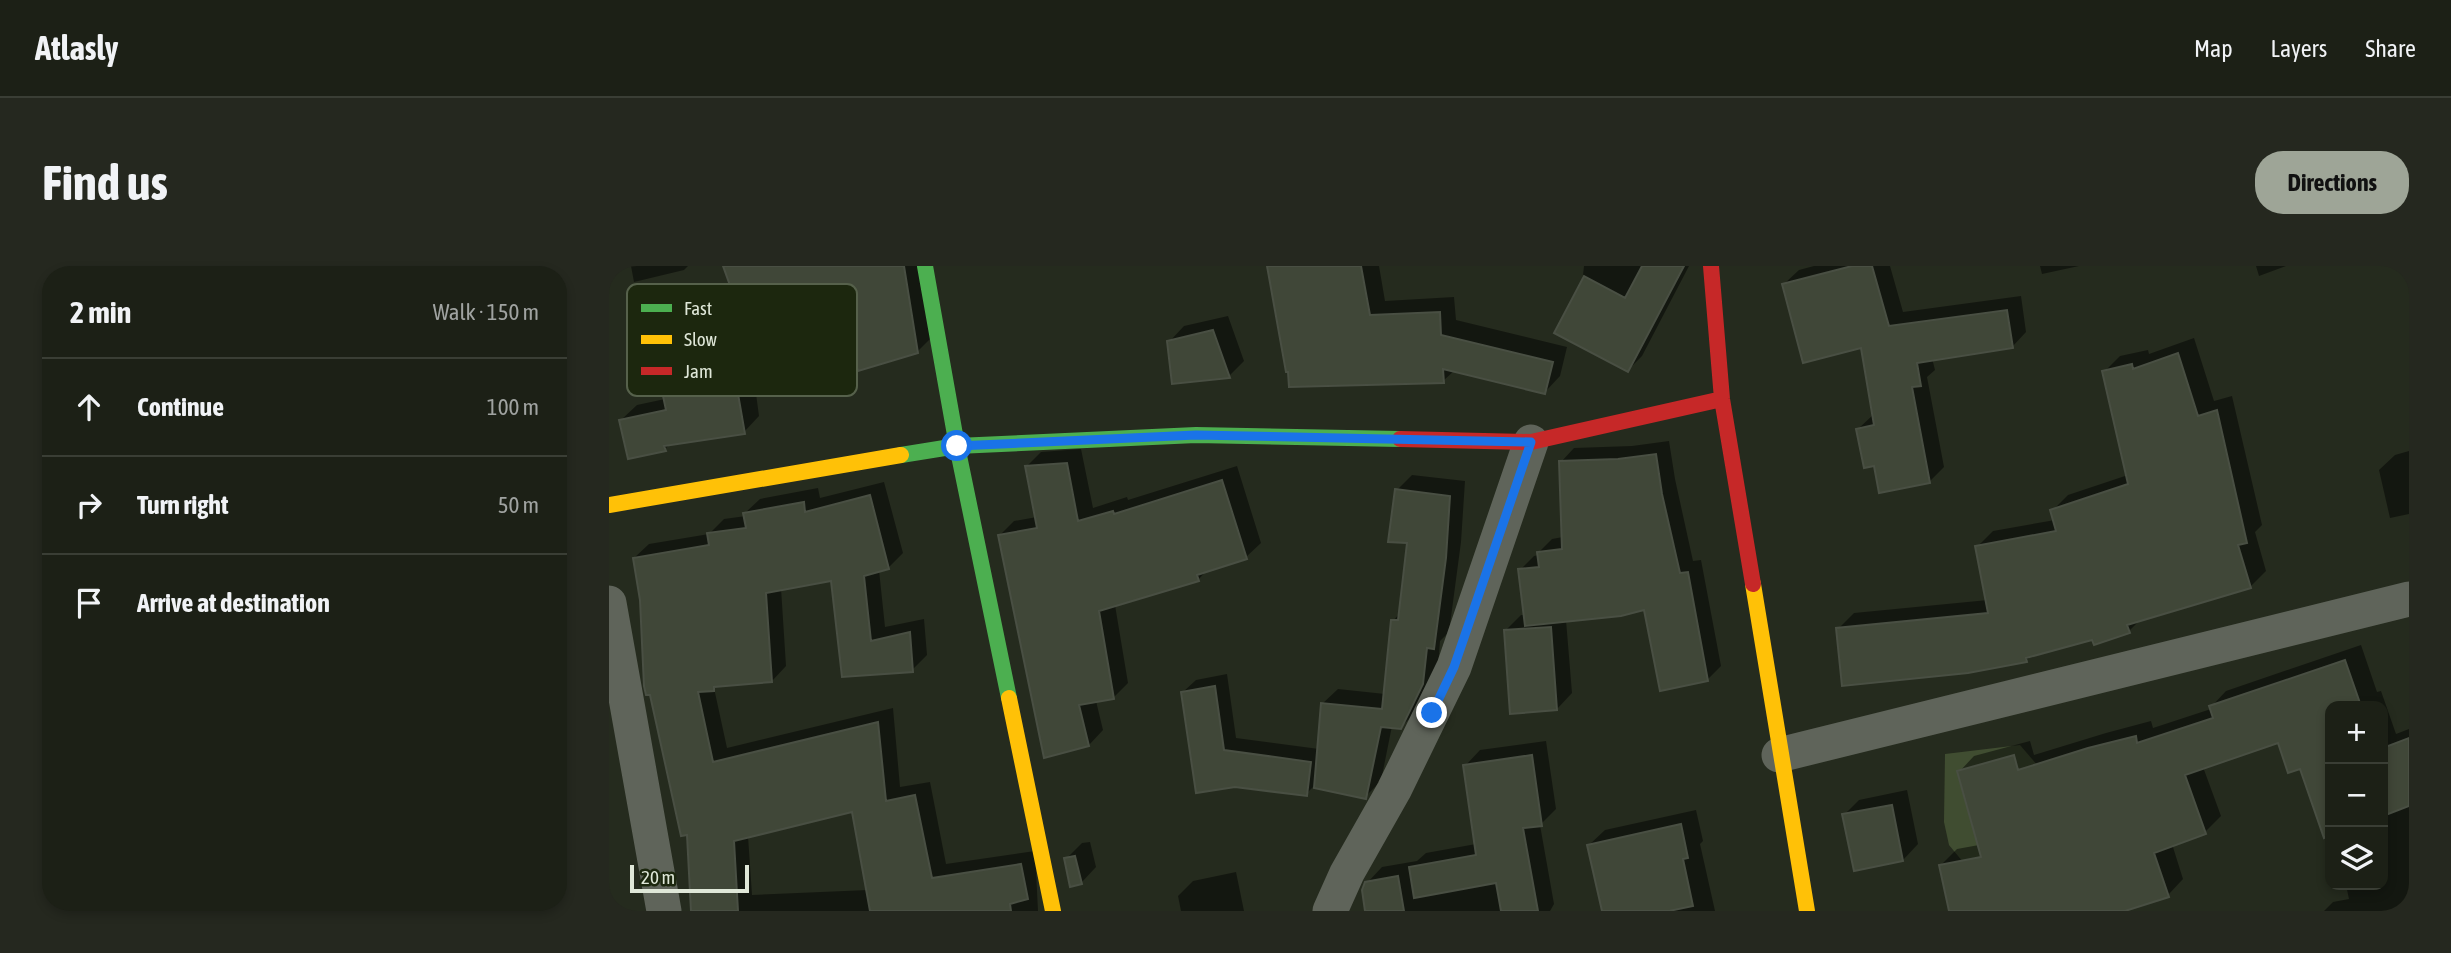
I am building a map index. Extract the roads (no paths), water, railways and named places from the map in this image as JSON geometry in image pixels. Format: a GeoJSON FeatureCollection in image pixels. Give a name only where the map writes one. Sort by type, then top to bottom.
{"type":"FeatureCollection","features":[{"type":"Feature","properties":{"kind":"street"},"geometry":{"type":"LineString","coordinates":[[925,266],[957,446],[1053,911]]}},
{"type":"Feature","properties":{"kind":"street"},"geometry":{"type":"LineString","coordinates":[[1711,266],[1722,399],[1807,911]]}},
{"type":"Feature","properties":{"kind":"street"},"geometry":{"type":"LineString","coordinates":[[609,505],[957,446],[1196,435],[1531,442],[1722,399]]}},
{"type":"Feature","properties":{"kind":"street"},"geometry":{"type":"LineString","coordinates":[[1330,911],[1347,873],[1394,790],[1454,667],[1531,442]]}},
{"type":"Feature","properties":{"kind":"street"},"geometry":{"type":"LineString","coordinates":[[1779,755],[2409,599]]}},
{"type":"Feature","properties":{"kind":"street"},"geometry":{"type":"LineString","coordinates":[[609,603],[664,911]]}}]}
